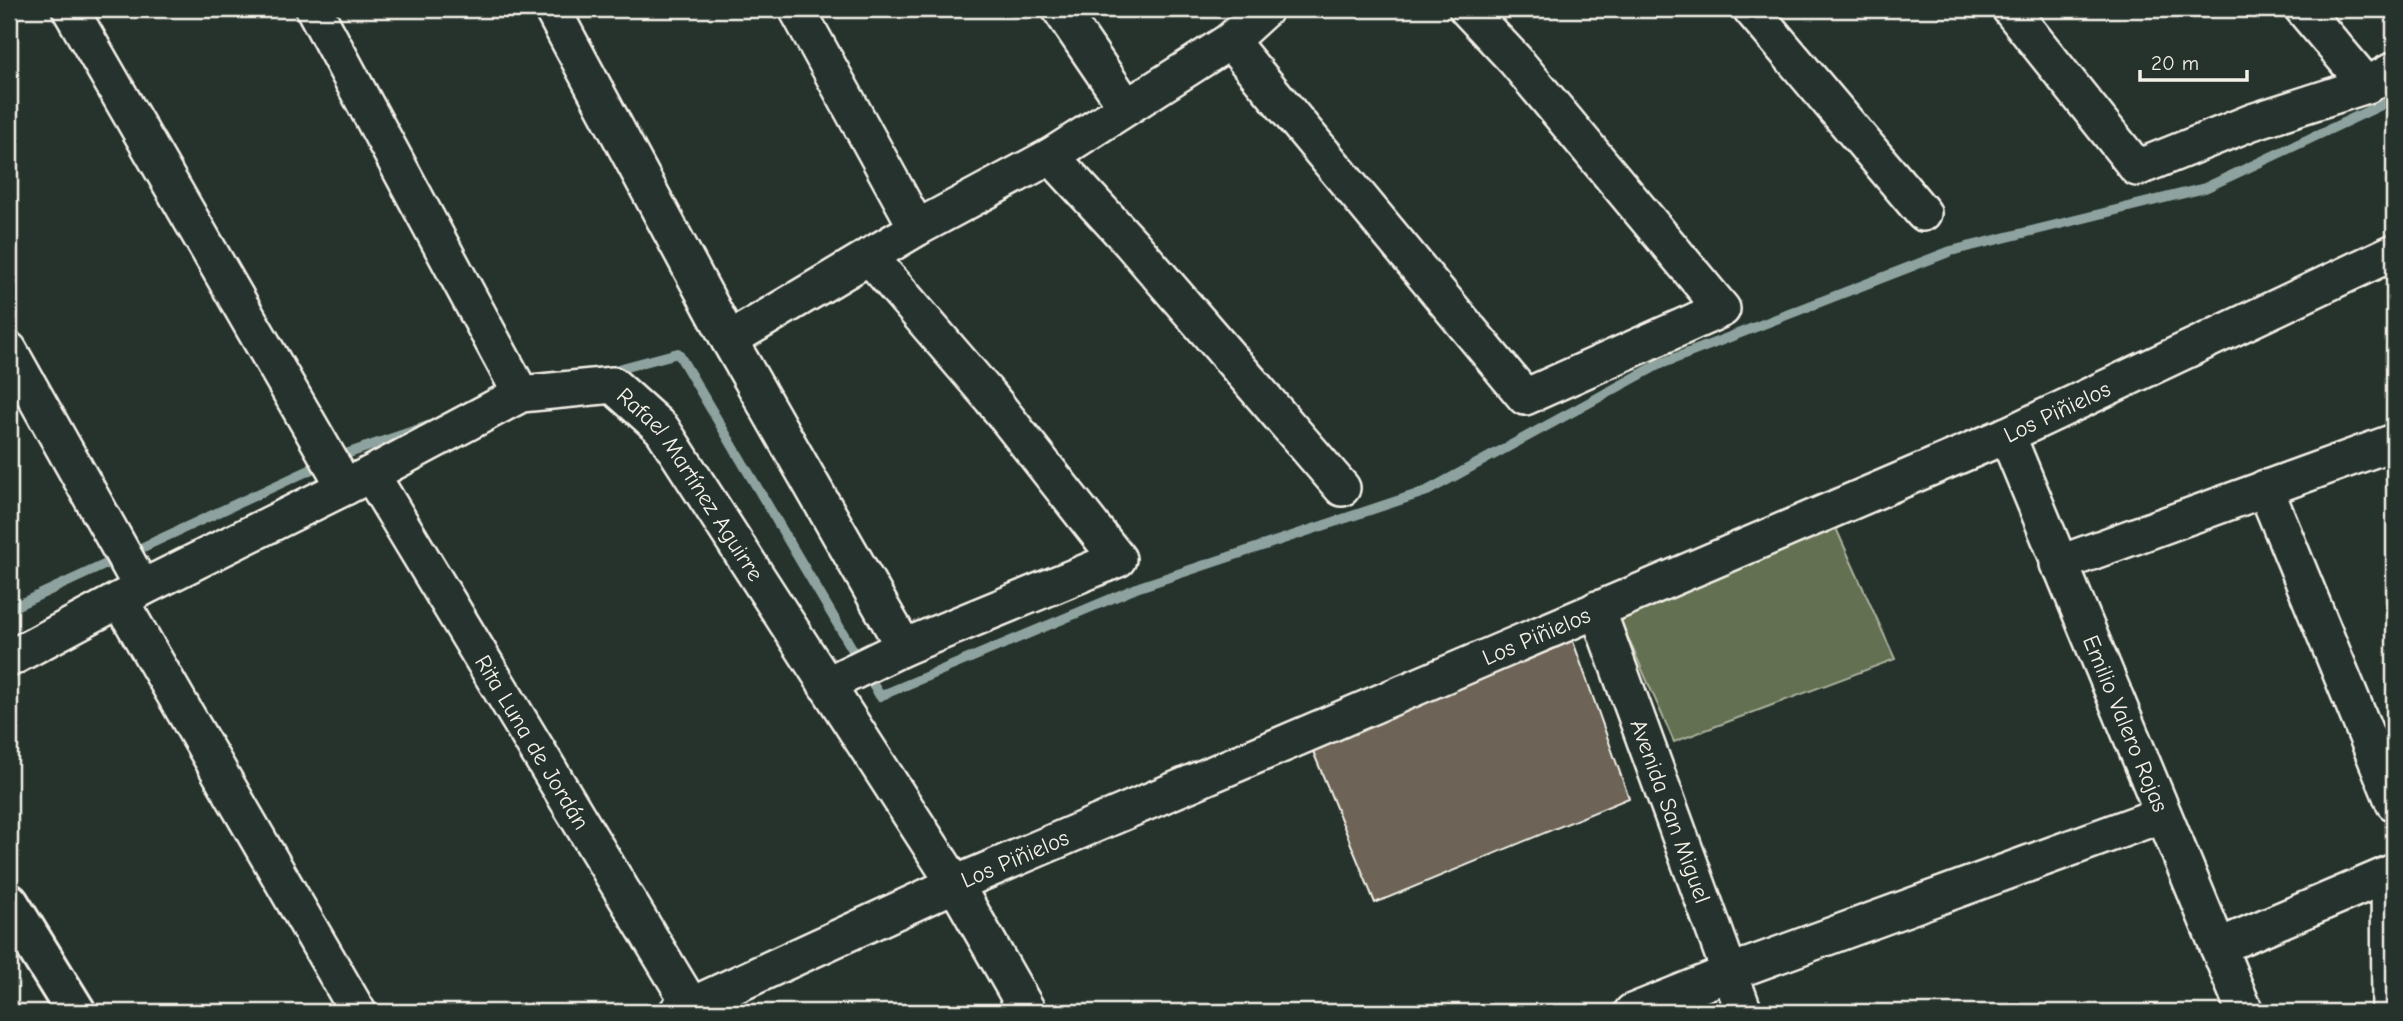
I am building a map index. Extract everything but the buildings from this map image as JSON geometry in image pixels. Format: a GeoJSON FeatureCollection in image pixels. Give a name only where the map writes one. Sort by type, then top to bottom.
{"type":"FeatureCollection","features":[{"type":"Feature","properties":{"kind":"main road"},"geometry":{"type":"LineString","coordinates":[[9,903],[76,1012]]}},
{"type":"Feature","properties":{"kind":"street","name":"Rita Luna de Jordán"},"geometry":{"type":"LineString","coordinates":[[70,9],[358,481],[687,1010]]}},
{"type":"Feature","properties":{"kind":"street"},"geometry":{"type":"LineString","coordinates":[[314,9],[521,394]]}},
{"type":"Feature","properties":{"kind":"street"},"geometry":{"type":"LineString","coordinates":[[552,9],[729,341],[904,647]]}},
{"type":"Feature","properties":{"kind":"street"},"geometry":{"type":"LineString","coordinates":[[797,9],[917,228]]}},
{"type":"Feature","properties":{"kind":"street"},"geometry":{"type":"LineString","coordinates":[[1060,9],[1126,106]]}},
{"type":"Feature","properties":{"kind":"street"},"geometry":{"type":"LineString","coordinates":[[729,341],[917,228],[1051,156],[1230,41],[1265,9]]}},
{"type":"Feature","properties":{"kind":"street"},"geometry":{"type":"LineString","coordinates":[[1230,41],[1525,397],[1722,309],[1515,60],[1468,9]]}},
{"type":"Feature","properties":{"kind":"street"},"geometry":{"type":"LineString","coordinates":[[1751,9],[1923,213]]}},
{"type":"Feature","properties":{"kind":"street"},"geometry":{"type":"LineString","coordinates":[[2010,9],[2137,168],[2252,122],[2380,77],[2303,9]]}},
{"type":"Feature","properties":{"kind":"street"},"geometry":{"type":"LineString","coordinates":[[1051,156],[1131,243],[1342,488]]}},
{"type":"Feature","properties":{"kind":"street","name":"Los Piñielos"},"geometry":{"type":"LineString","coordinates":[[687,1010],[954,884],[2007,435],[2394,252]]}},
{"type":"Feature","properties":{"kind":"street"},"geometry":{"type":"LineString","coordinates":[[827,685],[904,647],[1118,559],[991,398],[869,256]]}},
{"type":"Feature","properties":{"kind":"street"},"geometry":{"type":"LineString","coordinates":[[9,350],[131,594],[358,1012]]}},
{"type":"Feature","properties":{"kind":"street","name":"Rafael Martínez Aguirre"},"geometry":{"type":"LineString","coordinates":[[9,659],[131,594],[358,481],[521,394],[613,385],[662,429],[954,884],[1028,1012]]}},
{"type":"Feature","properties":{"kind":"street","name":"Emilio Valero Rojas"},"geometry":{"type":"LineString","coordinates":[[2007,435],[2161,815],[2245,1012]]}},
{"type":"Feature","properties":{"kind":"street"},"geometry":{"type":"LineString","coordinates":[[2058,564],[2394,442]]}},
{"type":"Feature","properties":{"kind":"street"},"geometry":{"type":"LineString","coordinates":[[2265,488],[2394,803]]}},
{"type":"Feature","properties":{"kind":"street","name":"Avenida San Miguel"},"geometry":{"type":"LineString","coordinates":[[1597,608],[1744,1012]]}},
{"type":"Feature","properties":{"kind":"street"},"geometry":{"type":"LineString","coordinates":[[1632,1012],[1729,973],[2161,815]]}},
{"type":"Feature","properties":{"kind":"street"},"geometry":{"type":"LineString","coordinates":[[2218,947],[2391,873],[2390,1012]]}},
{"type":"Feature","properties":{"kind":"green space"},"geometry":{"type":"Polygon","coordinates":[[[1830,515],[1895,659],[1674,742],[1615,608],[1830,515]]]}},
{"type":"Feature","properties":{"kind":"waterway"},"geometry":{"type":"LineString","coordinates":[[607,372],[678,353],[880,696],[1139,587],[1427,491],[1658,365],[1951,251],[2205,188],[2394,99]]}},
{"type":"Feature","properties":{"kind":"waterway"},"geometry":{"type":"LineString","coordinates":[[9,609],[340,456],[428,426]]}}]}
